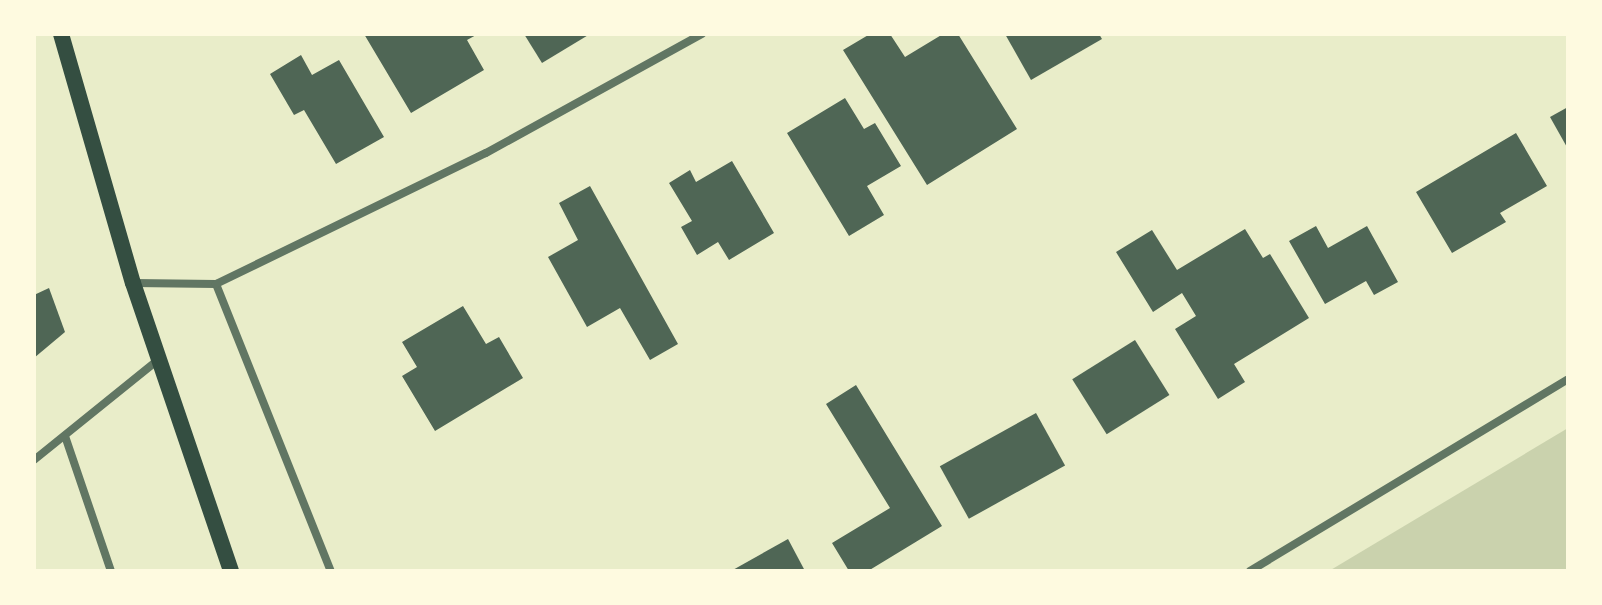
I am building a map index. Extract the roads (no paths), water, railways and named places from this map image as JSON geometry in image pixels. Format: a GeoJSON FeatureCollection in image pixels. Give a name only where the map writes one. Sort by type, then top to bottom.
{"type":"FeatureCollection","features":[{"type":"Feature","properties":{"kind":"main road"},"geometry":{"type":"LineString","coordinates":[[61,34],[133,283],[231,571]]}},
{"type":"Feature","properties":{"kind":"street"},"geometry":{"type":"LineString","coordinates":[[133,283],[216,284],[486,153],[702,34]]}},
{"type":"Feature","properties":{"kind":"street"},"geometry":{"type":"LineString","coordinates":[[216,284],[331,571]]}},
{"type":"Feature","properties":{"kind":"street"},"geometry":{"type":"LineString","coordinates":[[34,460],[159,360]]}},
{"type":"Feature","properties":{"kind":"street"},"geometry":{"type":"LineString","coordinates":[[1250,571],[1568,379]]}},
{"type":"Feature","properties":{"kind":"street"},"geometry":{"type":"LineString","coordinates":[[65,436],[111,571]]}}]}
